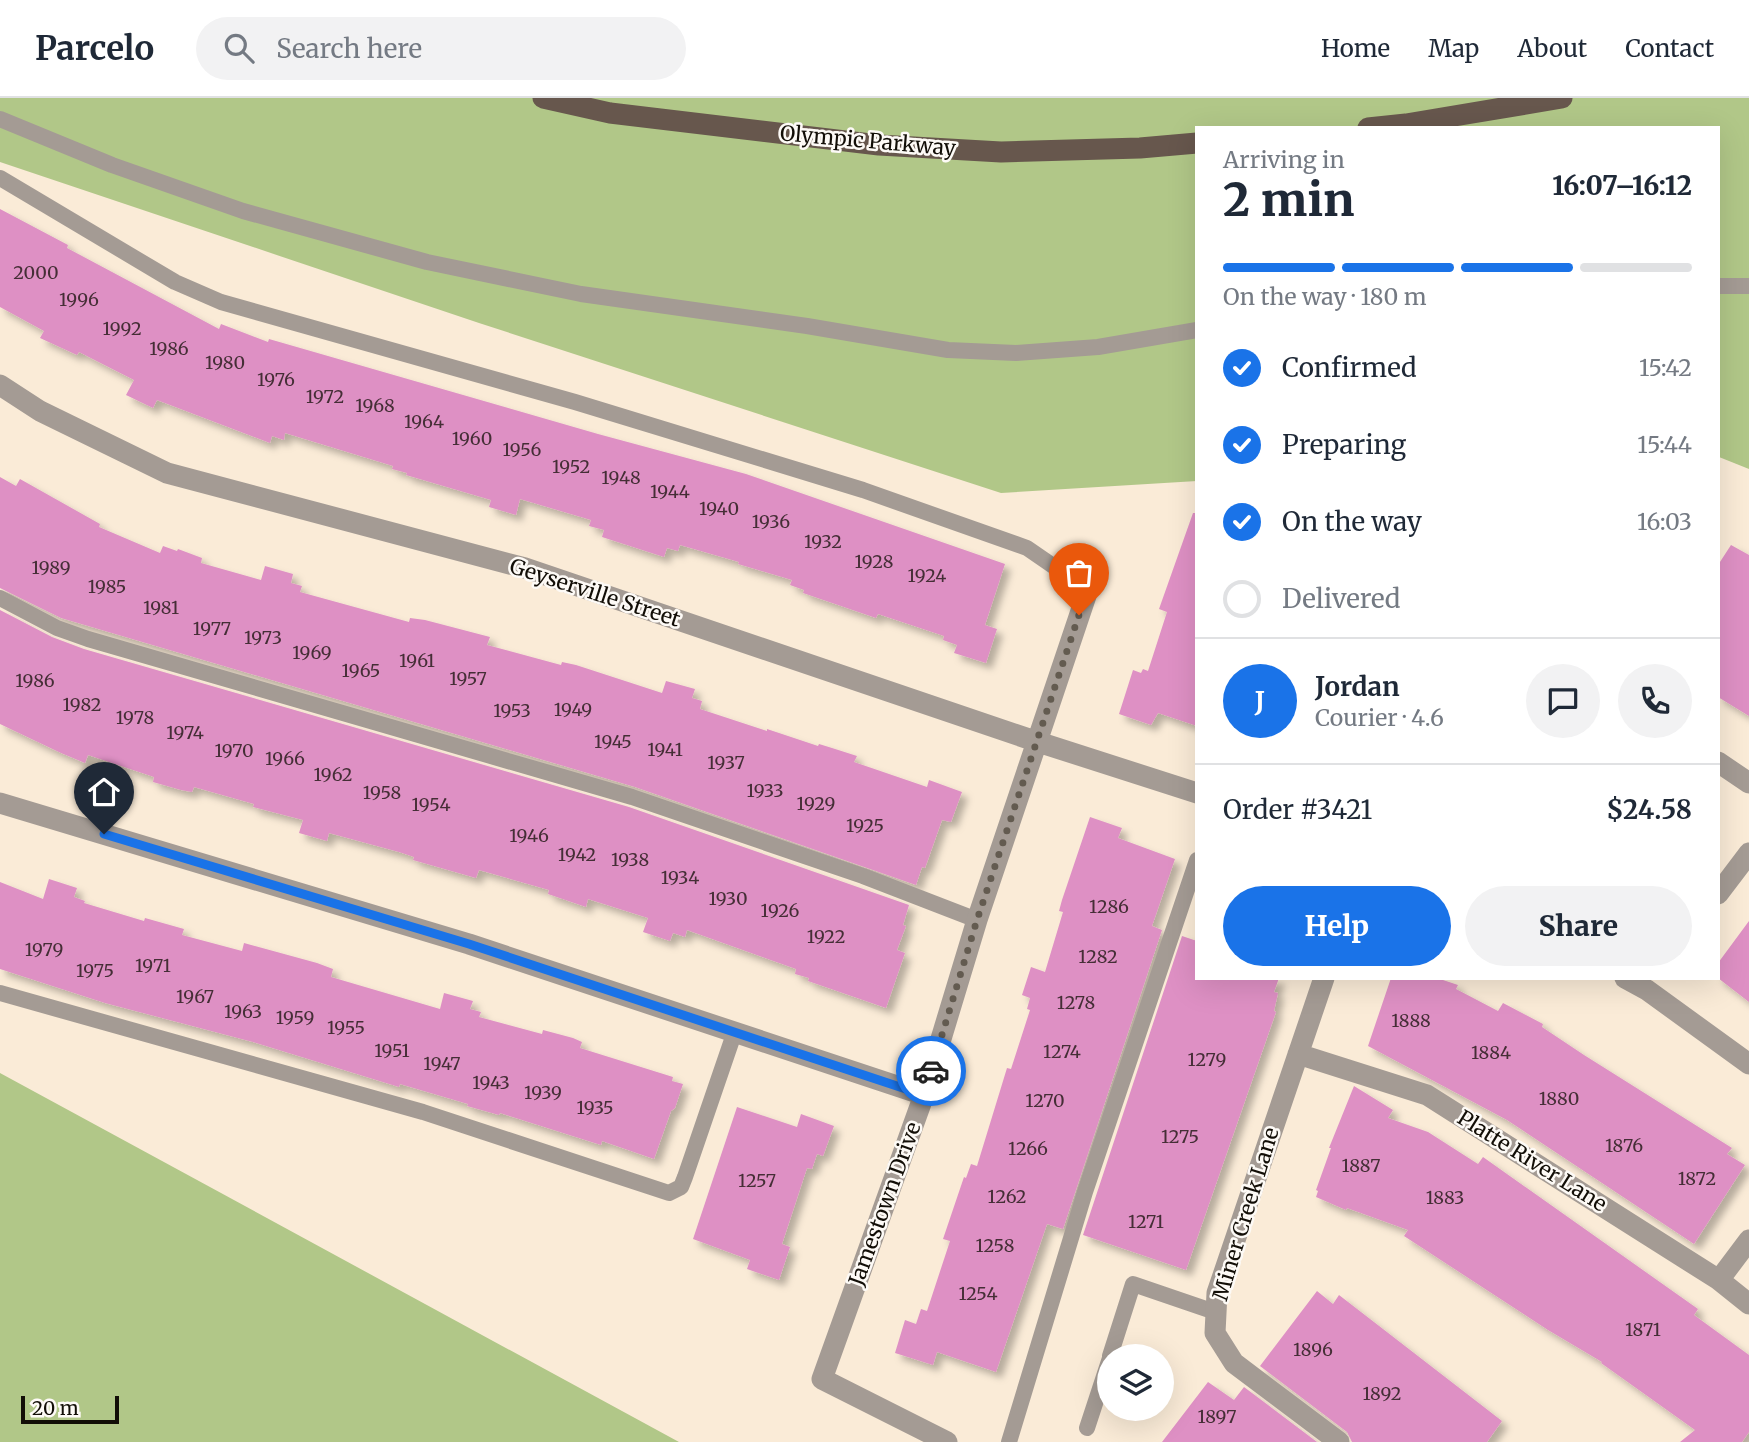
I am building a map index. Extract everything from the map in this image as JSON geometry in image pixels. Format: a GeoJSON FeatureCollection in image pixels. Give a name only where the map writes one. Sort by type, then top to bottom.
{"type":"FeatureCollection","features":[{"type":"Feature","properties":{"kind":"main road","name":"Olympic Parkway"},"geometry":{"type":"LineString","coordinates":[[542,98],[610,113],[879,145],[1001,152],[1140,148],[1195,143]]}},
{"type":"Feature","properties":{"kind":"main road"},"geometry":{"type":"LineString","coordinates":[[1387,126],[1562,98]]}},
{"type":"Feature","properties":{"kind":"street","name":"Geyserville Street"},"geometry":{"type":"LineString","coordinates":[[0,384],[40,411],[167,473],[525,568],[1035,741],[1195,792]]}},
{"type":"Feature","properties":{"kind":"street","name":"Jamestown Drive"},"geometry":{"type":"LineString","coordinates":[[947,1442],[822,1378],[924,1095],[1035,741],[1088,590]]}},
{"type":"Feature","properties":{"kind":"street"},"geometry":{"type":"LineString","coordinates":[[1720,763],[1749,783]]}},
{"type":"Feature","properties":{"kind":"street"},"geometry":{"type":"LineString","coordinates":[[0,803],[469,944],[924,1095]]}},
{"type":"Feature","properties":{"kind":"street"},"geometry":{"type":"LineString","coordinates":[[1720,891],[1749,853]]}},
{"type":"Feature","properties":{"kind":"street","name":"Miner Creek Lane"},"geometry":{"type":"LineString","coordinates":[[1323,980],[1217,1293],[1215,1334],[1234,1363],[1339,1442]]}},
{"type":"Feature","properties":{"kind":"street"},"geometry":{"type":"LineString","coordinates":[[1634,980],[1652,984],[1749,1064]]}},
{"type":"Feature","properties":{"kind":"street","name":"Platte River Lane"},"geometry":{"type":"LineString","coordinates":[[1298,1054],[1427,1095],[1720,1280],[1749,1304]]}},
{"type":"Feature","properties":{"kind":"street"},"geometry":{"type":"LineString","coordinates":[[1720,1280],[1749,1240]]}},
{"type":"Feature","properties":{"kind":"lane"},"geometry":{"type":"LineString","coordinates":[[0,119],[112,165],[243,211],[427,262],[581,294],[807,326],[948,350],[1016,353],[1098,347],[1195,330]]}},
{"type":"Feature","properties":{"kind":"lane"},"geometry":{"type":"LineString","coordinates":[[0,178],[175,282],[221,302],[575,402],[863,490],[1027,548],[1088,590]]}},
{"type":"Feature","properties":{"kind":"lane"},"geometry":{"type":"LineString","coordinates":[[1720,286],[1749,286]]}},
{"type":"Feature","properties":{"kind":"lane"},"geometry":{"type":"LineString","coordinates":[[0,598],[57,628],[88,639],[632,797],[863,876],[977,920]]}},
{"type":"Feature","properties":{"kind":"lane"},"geometry":{"type":"LineString","coordinates":[[1009,1442],[1085,1192],[1195,866]]}},
{"type":"Feature","properties":{"kind":"lane"},"geometry":{"type":"LineString","coordinates":[[0,993],[423,1112],[669,1193],[681,1187],[735,1031]]}},
{"type":"Feature","properties":{"kind":"lane"},"geometry":{"type":"LineString","coordinates":[[1114,1344],[1133,1284],[1215,1312]]}},
{"type":"Feature","properties":{"kind":"lane"},"geometry":{"type":"LineString","coordinates":[[1087,1428],[1097,1397]]}},
{"type":"Feature","properties":{"kind":"green space"},"geometry":{"type":"Polygon","coordinates":[[[0,98],[1749,98],[1749,469],[1720,457],[1720,126],[1195,126],[1195,481],[1001,493],[479,323],[0,162],[0,98]]]}},
{"type":"Feature","properties":{"kind":"green space"},"geometry":{"type":"Polygon","coordinates":[[[0,1073],[679,1442],[0,1442],[0,1073]]]}},
{"type":"Feature","properties":{"kind":"building"},"geometry":{"type":"Polygon","coordinates":[[[0,209],[219,329],[221,324],[268,342],[269,339],[746,474],[1005,564],[985,625],[997,629],[986,663],[954,653],[957,645],[943,640],[944,636],[878,614],[876,618],[803,593],[804,590],[790,585],[792,580],[738,564],[739,562],[680,545],[678,551],[667,548],[664,557],[602,537],[604,530],[589,526],[591,520],[520,499],[516,515],[489,507],[491,500],[406,475],[407,473],[392,469],[393,466],[285,433],[284,440],[272,436],[270,443],[157,400],[153,408],[126,395],[134,380],[79,352],[77,355],[40,338],[44,331],[0,307],[0,209]]]}},
{"type":"Feature","properties":{"kind":"building"},"geometry":{"type":"Polygon","coordinates":[[[0,477],[16,486],[20,479],[100,524],[99,527],[160,553],[163,546],[177,551],[178,549],[202,558],[201,563],[261,580],[265,566],[293,574],[291,583],[302,586],[300,592],[409,622],[410,618],[425,620],[490,637],[487,645],[561,665],[562,662],[576,665],[662,693],[666,681],[695,689],[692,698],[702,701],[700,709],[857,756],[854,762],[927,787],[929,780],[962,792],[951,822],[942,820],[916,885],[635,787],[61,618],[0,588],[0,477]]]}},
{"type":"Feature","properties":{"kind":"building"},"geometry":{"type":"Polygon","coordinates":[[[1195,513],[1195,725],[1158,713],[1151,725],[1119,714],[1133,670],[1141,673],[1143,669],[1148,671],[1167,612],[1159,609],[1195,513]]]}},
{"type":"Feature","properties":{"kind":"building"},"geometry":{"type":"Polygon","coordinates":[[[1731,545],[1749,555],[1749,716],[1720,698],[1720,562],[1731,545]]]}},
{"type":"Feature","properties":{"kind":"building"},"geometry":{"type":"Polygon","coordinates":[[[0,610],[52,637],[84,649],[629,807],[909,905],[903,925],[906,926],[897,950],[905,953],[886,1008],[808,981],[809,978],[795,974],[796,969],[687,930],[685,937],[673,933],[670,941],[643,932],[648,918],[588,899],[586,907],[548,894],[549,890],[479,870],[476,878],[413,860],[414,857],[399,852],[329,833],[327,841],[299,833],[303,820],[194,787],[192,792],[153,782],[154,777],[88,755],[85,763],[61,753],[0,724],[0,610]]]}},
{"type":"Feature","properties":{"kind":"building"},"geometry":{"type":"Polygon","coordinates":[[[1090,817],[1122,828],[1118,838],[1175,859],[1152,926],[1162,930],[1063,1229],[1047,1224],[996,1372],[937,1352],[933,1365],[895,1353],[905,1320],[916,1324],[921,1309],[927,1311],[950,1241],[943,1239],[964,1177],[966,1178],[971,1164],[977,1166],[1007,1068],[1011,1069],[1030,1010],[1027,1009],[1030,998],[1022,995],[1031,967],[1045,972],[1063,912],[1059,911],[1062,900],[1090,817]]]}},
{"type":"Feature","properties":{"kind":"building"},"geometry":{"type":"Polygon","coordinates":[[[49,879],[77,888],[74,897],[85,901],[84,903],[144,921],[145,918],[184,929],[182,935],[242,951],[244,943],[317,963],[333,969],[331,977],[440,1009],[444,993],[473,1001],[470,1009],[481,1012],[479,1017],[542,1034],[543,1030],[573,1038],[582,1042],[580,1048],[673,1077],[672,1081],[683,1084],[654,1159],[602,1141],[601,1145],[400,1084],[399,1087],[253,1042],[105,1003],[0,969],[0,882],[43,899],[49,879]]]}},
{"type":"Feature","properties":{"kind":"building"},"geometry":{"type":"Polygon","coordinates":[[[1749,921],[1749,1002],[1720,980],[1720,960],[1749,921]]]}},
{"type":"Feature","properties":{"kind":"building"},"geometry":{"type":"Polygon","coordinates":[[[1182,936],[1195,940],[1195,980],[1278,980],[1274,992],[1278,993],[1276,1012],[1186,1270],[1083,1235],[1182,936]]]}},
{"type":"Feature","properties":{"kind":"building"},"geometry":{"type":"Polygon","coordinates":[[[1390,980],[1443,980],[1458,985],[1456,989],[1498,1011],[1503,1003],[1543,1024],[1542,1027],[1584,1055],[1732,1148],[1727,1154],[1745,1165],[1694,1244],[1507,1120],[1368,1046],[1390,980]]]}},
{"type":"Feature","properties":{"kind":"building"},"geometry":{"type":"Polygon","coordinates":[[[1354,1086],[1393,1110],[1388,1118],[1428,1132],[1478,1164],[1483,1157],[1698,1309],[1694,1315],[1749,1355],[1749,1432],[1742,1442],[1680,1442],[1695,1430],[1602,1362],[1404,1236],[1408,1230],[1347,1208],[1346,1210],[1316,1197],[1329,1148],[1354,1086]]]}},
{"type":"Feature","properties":{"kind":"building"},"geometry":{"type":"Polygon","coordinates":[[[737,1107],[797,1127],[801,1114],[834,1126],[823,1156],[817,1154],[812,1169],[807,1168],[782,1244],[790,1247],[779,1280],[747,1269],[750,1260],[693,1239],[737,1107]]]}},
{"type":"Feature","properties":{"kind":"building"},"geometry":{"type":"Polygon","coordinates":[[[1317,1291],[1333,1304],[1339,1295],[1502,1421],[1487,1442],[1352,1442],[1347,1432],[1260,1366],[1317,1291]]]}},
{"type":"Feature","properties":{"kind":"building"},"geometry":{"type":"Polygon","coordinates":[[[1208,1382],[1234,1400],[1244,1387],[1317,1442],[1162,1442],[1208,1382]]]}},
{"type":"Feature","properties":{"kind":"way so far"},"geometry":{"type":"LineString","coordinates":[[931,1071],[1035,741],[1079,615]]}},
{"type":"Feature","properties":{"kind":"route"},"geometry":{"type":"LineString","coordinates":[[104,834],[469,944],[924,1095],[931,1071]]}}]}
